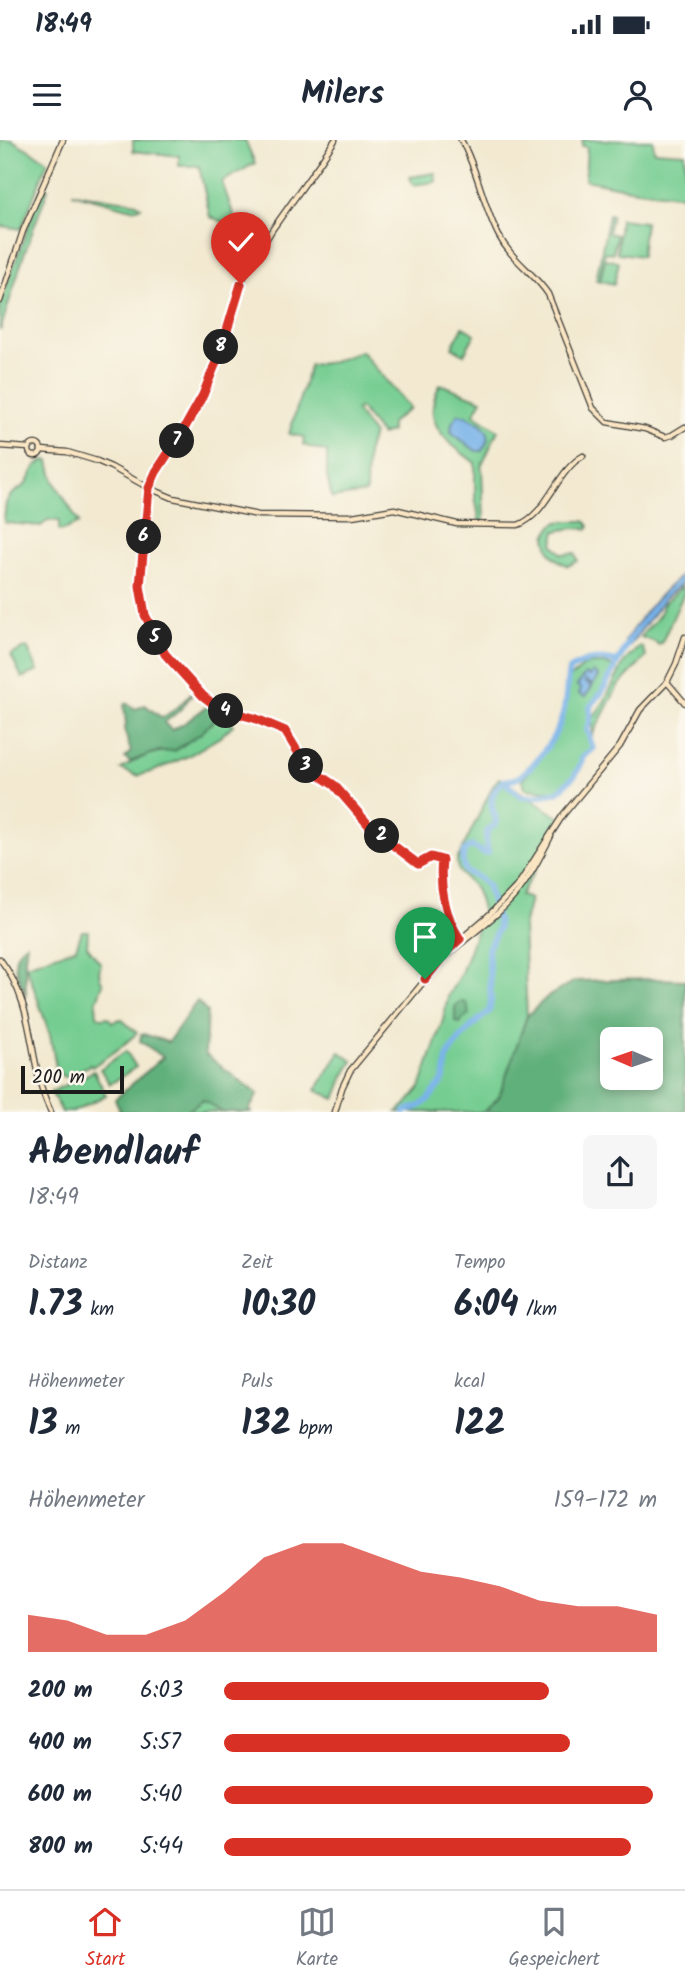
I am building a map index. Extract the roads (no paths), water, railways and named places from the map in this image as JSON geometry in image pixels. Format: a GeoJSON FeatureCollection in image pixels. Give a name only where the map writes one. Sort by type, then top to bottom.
{"type":"FeatureCollection","features":[{"type":"Feature","properties":{"kind":"street"},"geometry":{"type":"LineString","coordinates":[[0,301],[23,231],[63,140]]}},
{"type":"Feature","properties":{"kind":"street"},"geometry":{"type":"LineString","coordinates":[[335,140],[279,218],[244,276],[222,347],[203,395],[149,488],[140,586],[145,615],[160,646],[177,669],[215,706],[285,731],[307,767],[334,785],[373,830],[418,864],[431,857],[442,860],[441,877],[446,906],[462,941]]}},
{"type":"Feature","properties":{"kind":"street"},"geometry":{"type":"LineString","coordinates":[[461,140],[474,167],[500,239],[548,296],[593,408],[607,422],[645,429],[668,437],[685,427]]}},
{"type":"Feature","properties":{"kind":"street"},"geometry":{"type":"LineString","coordinates":[[0,446],[29,448],[33,456],[39,455],[41,450],[67,452],[111,467],[173,498],[269,516],[352,516],[391,509],[466,525],[523,523],[544,503],[573,463],[583,456]]}},
{"type":"Feature","properties":{"kind":"street"},"geometry":{"type":"LineString","coordinates":[[483,923],[523,878],[555,826],[620,746],[633,719],[667,682],[685,637]]}},
{"type":"Feature","properties":{"kind":"street"},"geometry":{"type":"LineString","coordinates":[[667,682],[685,703]]}},
{"type":"Feature","properties":{"kind":"street"},"geometry":{"type":"LineString","coordinates":[[335,1112],[350,1071],[438,964],[505,906],[529,876],[555,826]]}},
{"type":"Feature","properties":{"kind":"street"},"geometry":{"type":"LineString","coordinates":[[0,959],[13,978],[23,1002],[40,1082],[51,1112]]}},
{"type":"Feature","properties":{"kind":"water"},"geometry":{"type":"Polygon","coordinates":[[[458,414],[476,421],[487,430],[488,438],[482,451],[476,451],[451,432],[452,423],[458,414]]]}},
{"type":"Feature","properties":{"kind":"water"},"geometry":{"type":"Polygon","coordinates":[[[685,573],[685,581],[665,598],[630,645],[625,641],[652,604],[685,573]]]}},
{"type":"Feature","properties":{"kind":"water"},"geometry":{"type":"Polygon","coordinates":[[[593,672],[598,676],[593,685],[585,682],[592,687],[585,697],[579,694],[581,689],[577,686],[585,674],[590,676],[593,672]]]}},
{"type":"Feature","properties":{"kind":"waterway"},"geometry":{"type":"LineString","coordinates":[[405,1112],[420,1106],[432,1095],[444,1079],[451,1051],[466,1032],[489,1012],[491,1001],[488,949],[498,928],[497,919],[487,885],[466,872],[464,851],[471,846],[488,853],[487,832],[496,822],[492,798],[503,781],[521,796],[533,797],[558,792],[575,775],[582,758],[593,749],[587,729],[590,707],[602,692],[631,637]]}},
{"type":"Feature","properties":{"kind":"waterway"},"geometry":{"type":"LineString","coordinates":[[503,781],[519,777],[540,757],[552,740],[563,714],[569,670],[592,660],[617,662]]}}]}
